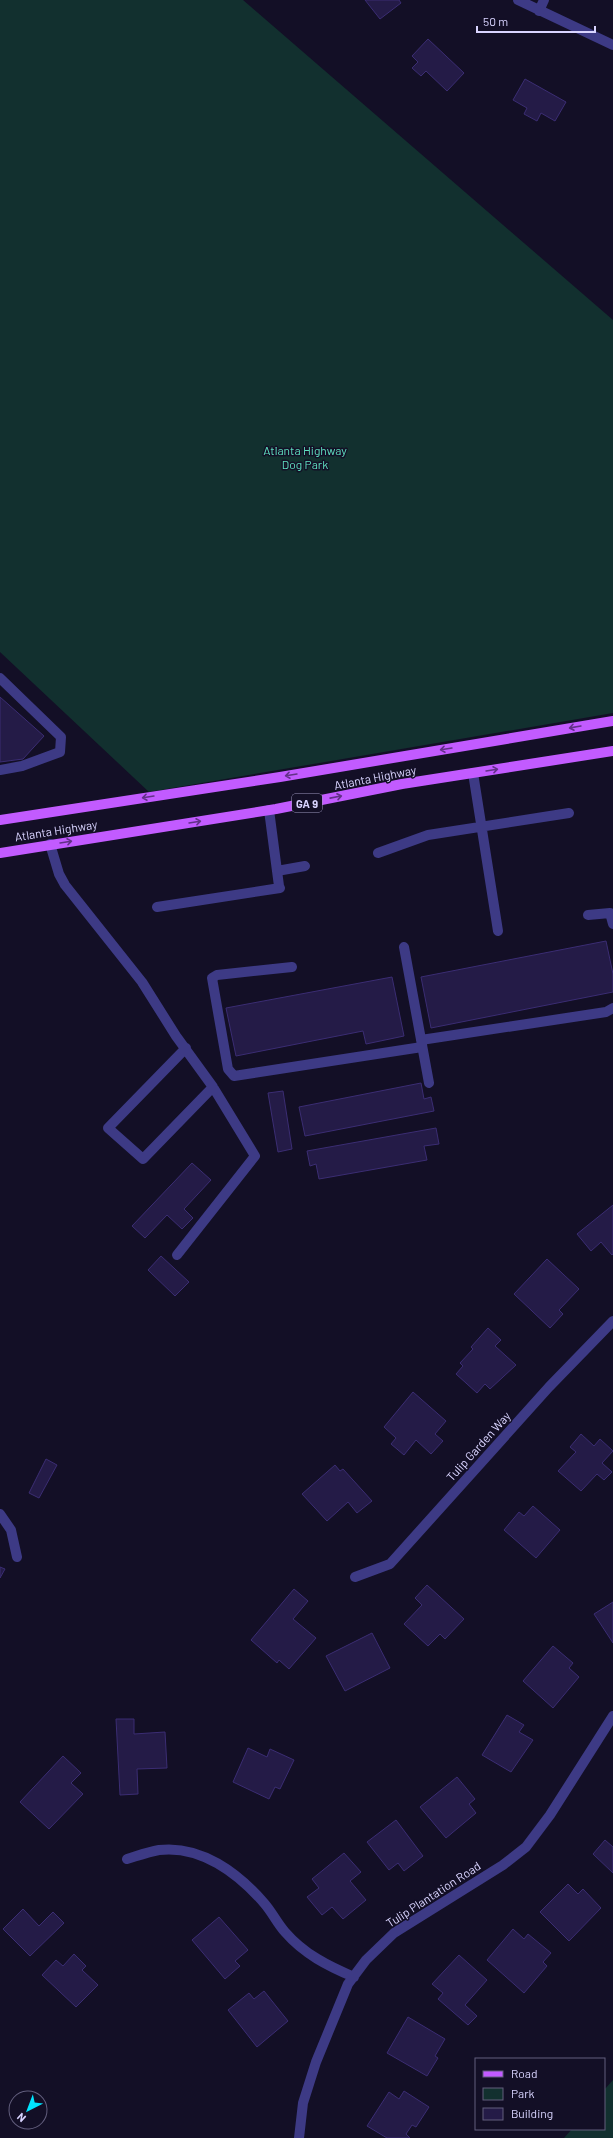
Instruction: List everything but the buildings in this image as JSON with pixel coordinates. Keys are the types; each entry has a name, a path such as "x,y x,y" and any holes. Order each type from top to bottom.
{"main road":[{"name":"Atlanta Highway","path":"0,820 295,774 613,721"},
{"name":"Atlanta Highway","path":"0,852 269,810 402,784 613,751"}],"street":[{"path":"518,0 538,11 613,45"},
{"path":"538,11 544,0"},
{"path":"0,678 61,737 60,752 22,766 0,770"},
{"path":"473,773 498,931"},
{"path":"157,907 280,887 269,810"},
{"path":"378,853 428,835 569,813"},
{"path":"50,844 59,874 65,885 142,982 214,1087 255,1156 177,1255"},
{"path":"277,872 305,866"},
{"path":"588,915 610,913 613,924"},
{"path":"404,947 429,1083"},
{"path":"292,967 217,975 212,978 228,1069 234,1076 606,1012 613,1008"},
{"path":"186,1048 108,1128 143,1159 214,1087"},
{"name":"Tulip Garden Way","path":"355,1577 390,1564 549,1388 613,1321"},
{"path":"0,1514 11,1530 16,1557"},
{"name":"Tulip Plantation Road","path":"299,2138 303,2103 316,2062 348,1984 366,1960 394,1933 503,1865 526,1847 550,1815 591,1748 613,1716"},
{"path":"127,1859 160,1850 188,1851 218,1862 244,1882 264,1904 286,1933 320,1962 354,1977"}],"green space":[{"name":"Atlanta Highway Dog Park","path":"0,0 243,0 613,320 613,713 149,792 0,652"},
{"path":"613,2080 613,2138 564,2138 571,2130 605,2130 605,2089"}]}
